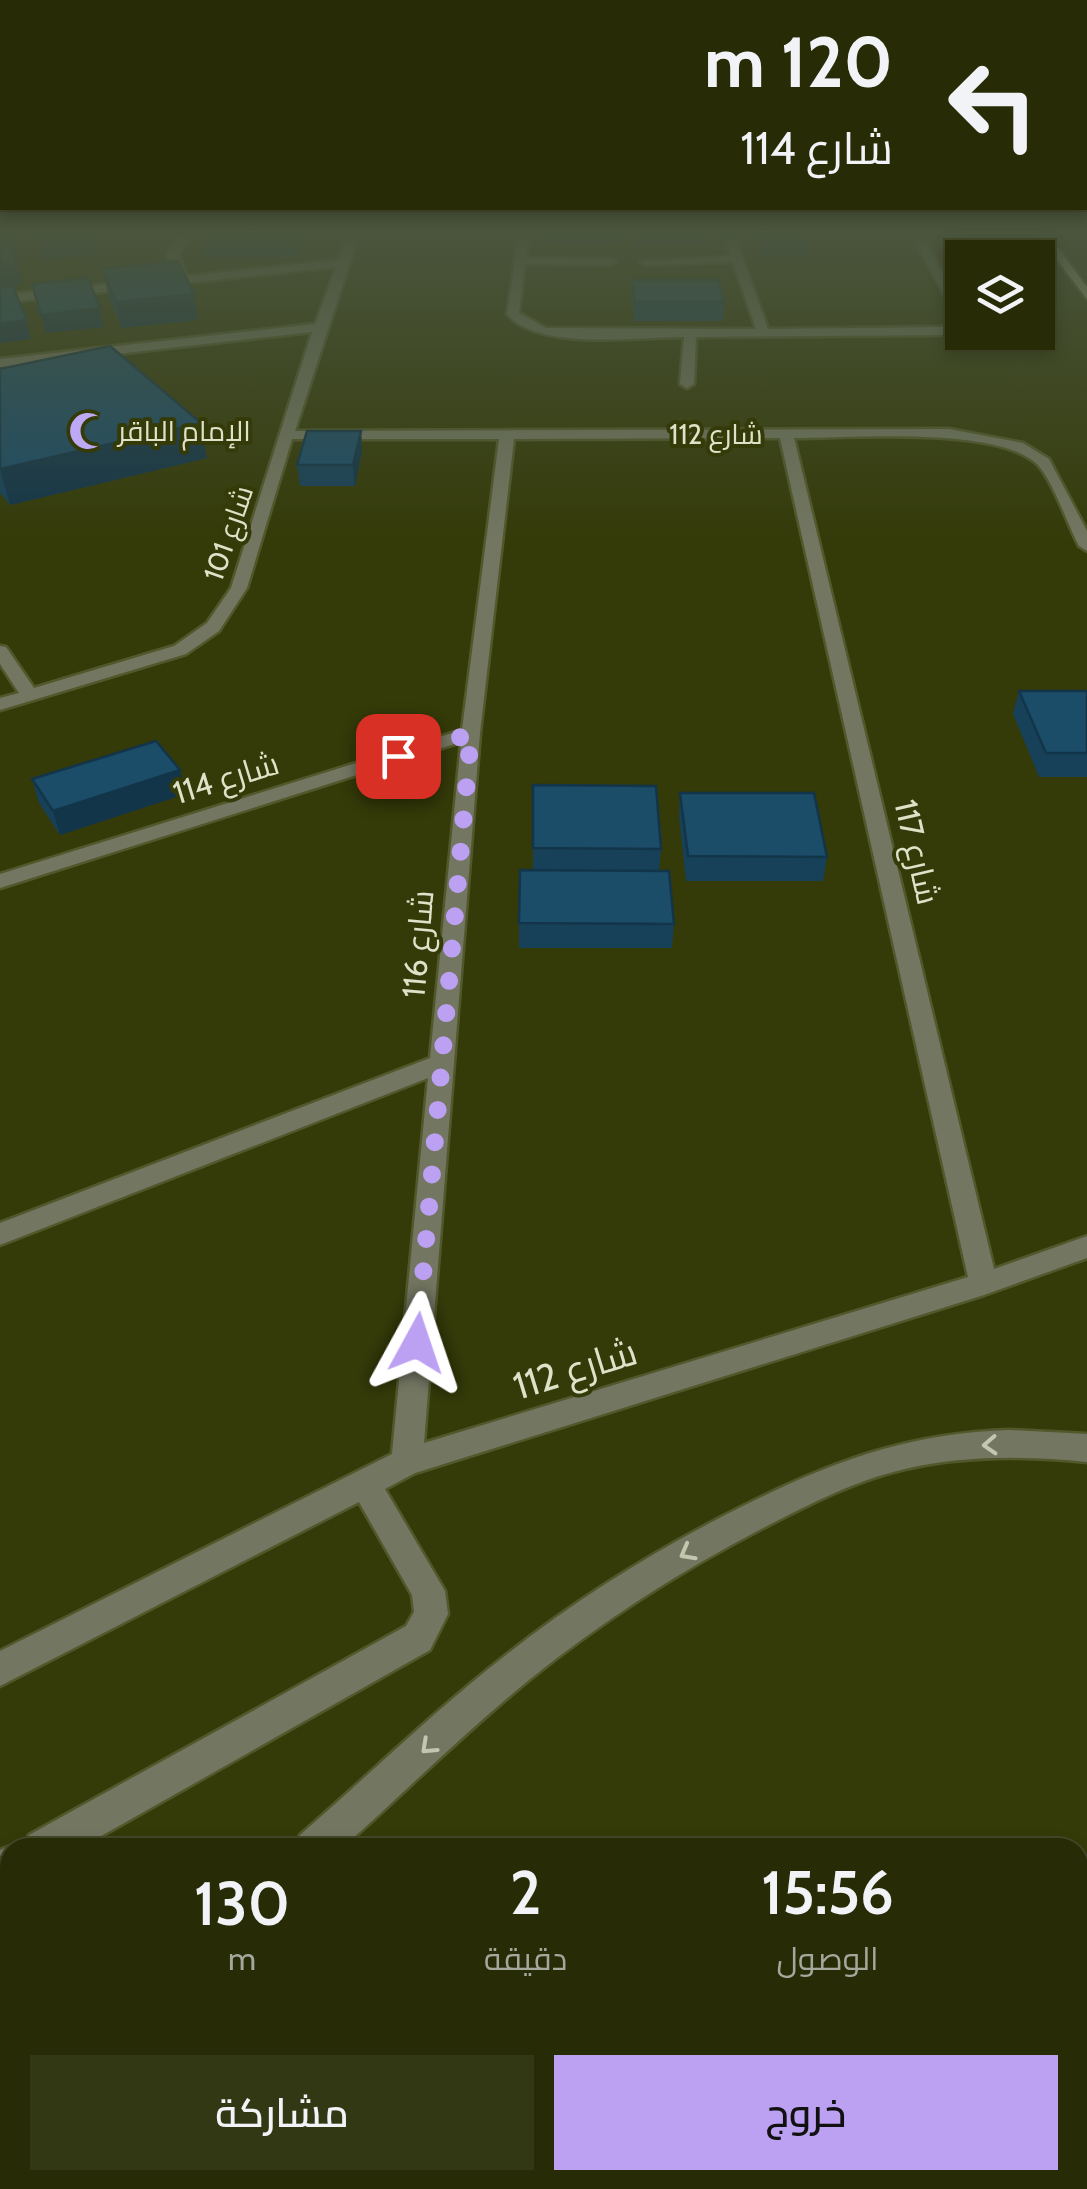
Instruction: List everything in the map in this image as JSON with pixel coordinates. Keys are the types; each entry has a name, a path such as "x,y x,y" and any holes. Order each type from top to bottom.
{"street":[{"path":"0,363 232,336"},
{"name":"شارع 101","path":"0,704 180,650 213,627 239,588 317,336"},
{"path":"688,384 690,336"},
{"name":"شارع 112","path":"288,435 949,433 1018,446 1044,462 1087,546"},
{"name":"شارع 116","path":"407,1462 471,734 507,434"},
{"name":"شارع 117","path":"786,434 984,1284"},
{"path":"1,653 30,696"},
{"name":"شارع 114","path":"0,880 471,734"},
{"path":"0,1234 440,1064"},
{"name":"شارع 112","path":"0,1669 407,1462 984,1284 1087,1248"},
{"path":"323,1838 483,1696 578,1622 672,1561 742,1523 812,1488 883,1461 940,1449 999,1444 1087,1448"},
{"path":"60,1838 418,1638 430,1614 428,1591 365,1484"}],"building":[{"path":"110,346 201,423 0,469 0,369"},
{"path":"307,431 361,431 353,465 297,465"},
{"path":"1019,691 1087,691 1087,753 1046,753"},
{"path":"156,741 180,770 53,811 32,779"},
{"path":"533,785 656,786 661,849 533,848"},
{"path":"680,793 814,793 827,857 688,856"},
{"path":"520,870 669,871 674,924 519,923"}],"place":[{"name":"الإمام الباقر","path":"88,431"}],"route":[{"path":"398,756 471,734 417,1343"}]}
